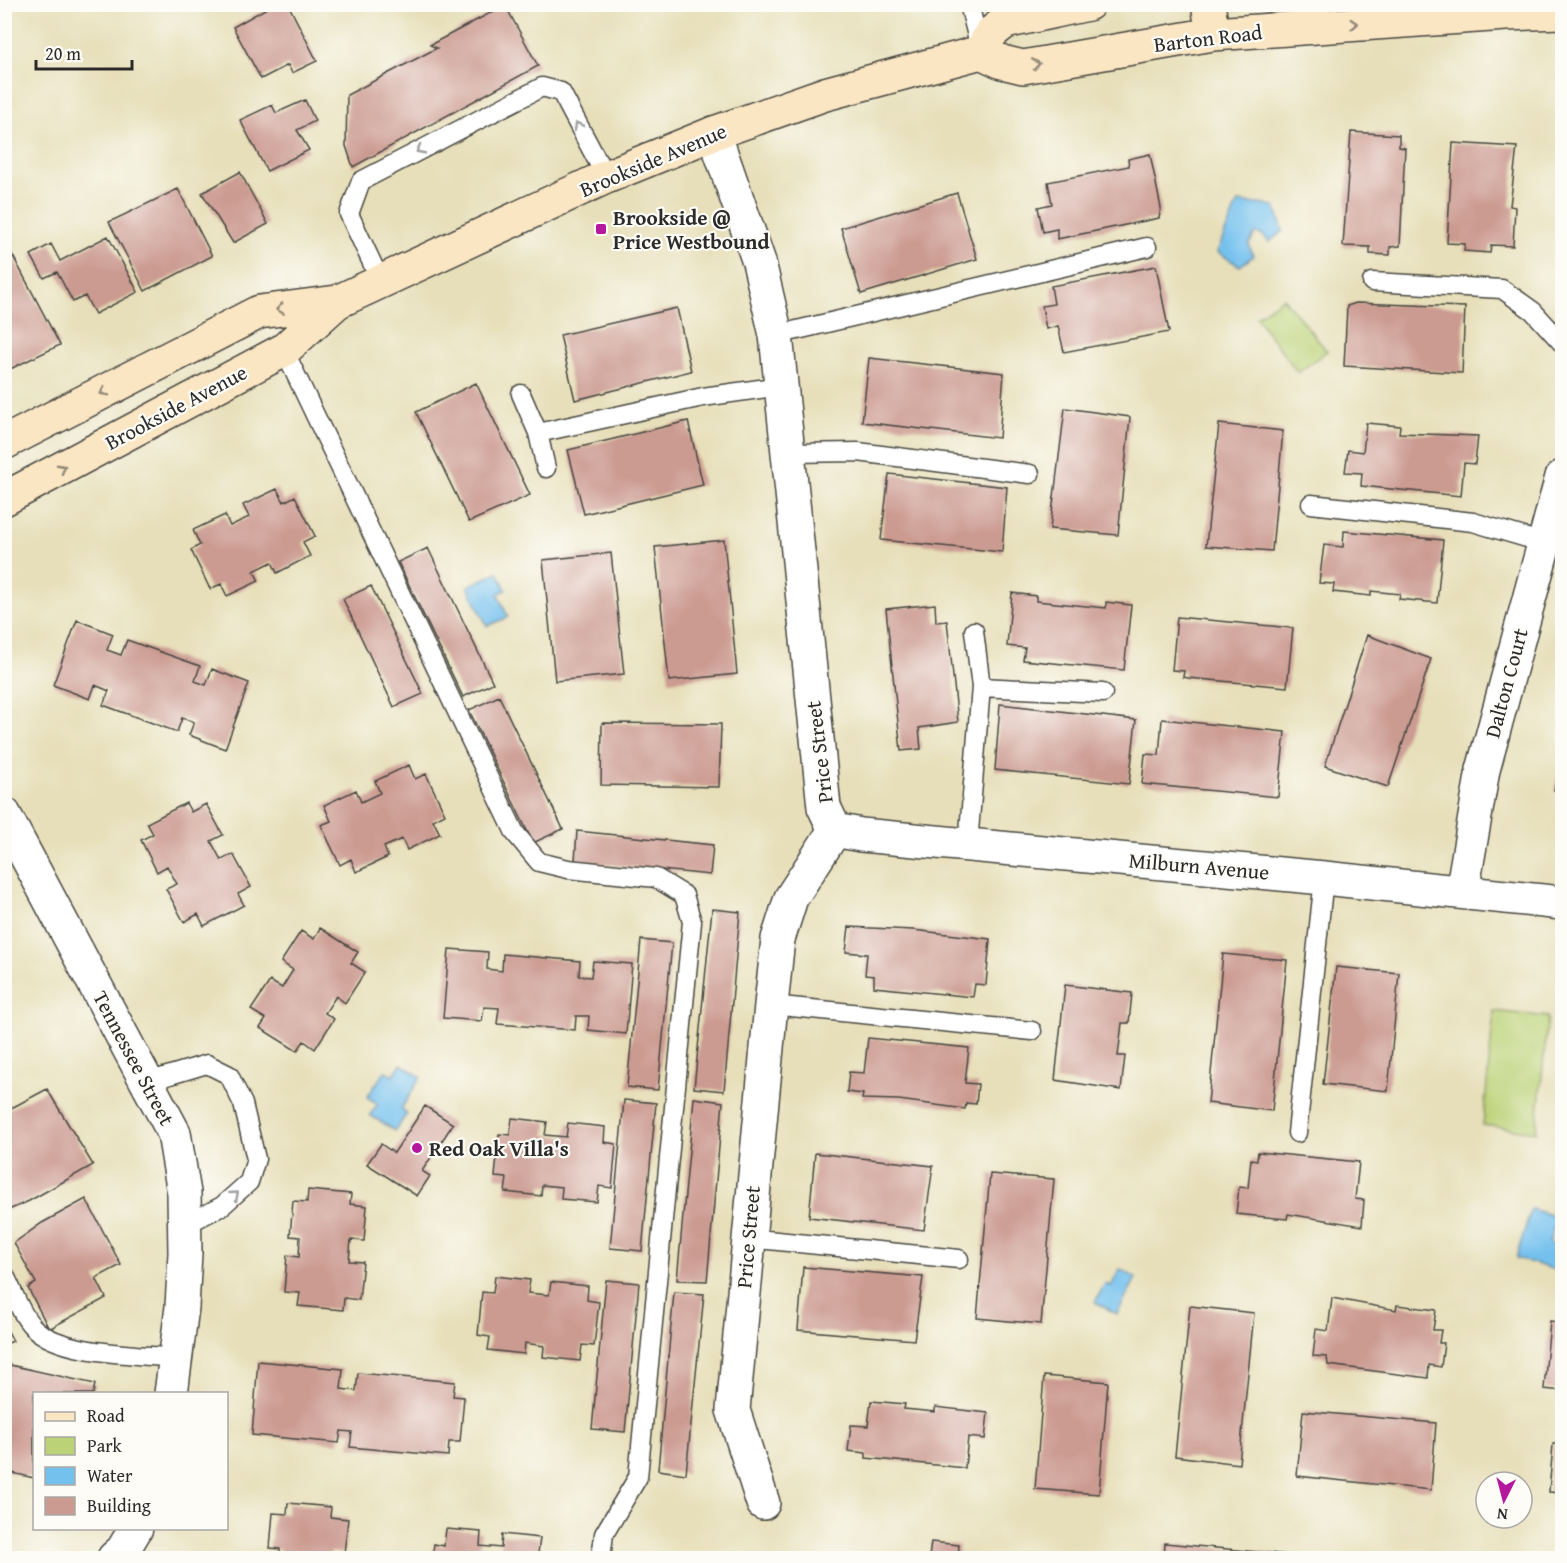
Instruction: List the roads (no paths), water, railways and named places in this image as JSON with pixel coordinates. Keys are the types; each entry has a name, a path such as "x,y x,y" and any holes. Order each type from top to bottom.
{"main road":[{"path":"981,52 991,33 1005,22 1088,4"},
{"path":"1296,28 1325,4"},
{"name":"Barton Road","path":"981,52 1002,62 1023,67 1211,19 1296,28 1563,12"},
{"name":"Brookside Avenue","path":"4,499 284,350 338,302 606,177 714,133 825,94 981,52"},
{"name":"Brookside Avenue","path":"4,443 259,312 338,302"}],"street":[{"name":"Price Street","path":"714,133 759,262 776,335 824,807 835,830 791,898 778,939 747,1238 733,1410 763,1503"},
{"name":"Dalton Court","path":"1462,892 1483,770 1563,477"},
{"name":"Tennessee Street","path":"4,814 174,1133 184,1194 185,1225 184,1274 171,1392"},
{"name":"Milburn Avenue","path":"835,830 861,836 968,844 1563,903"},
{"path":"114,1558 123,1550 134,1530"}],"lane":[{"path":"969,4 981,52"},
{"path":"381,282 349,214 361,181 542,87 561,92 606,177"},
{"path":"776,335 1147,247"},
{"path":"1372,282 1502,289 1533,312 1563,343"},
{"path":"284,350 515,833 539,862 568,869 656,878 684,895 692,922 638,1477 604,1534 602,1558"},
{"path":"538,433 703,397 780,386"},
{"path":"521,394 538,433 546,468"},
{"path":"789,453 858,452 1030,474"},
{"path":"1311,504 1473,522 1544,543"},
{"path":"968,844 981,687 974,631"},
{"path":"981,687 1103,693"},
{"path":"1297,1133 1324,878"},
{"path":"771,1005 1032,1031"},
{"path":"147,1082 207,1064 229,1075 243,1104 256,1159 249,1182 222,1206 185,1225"},
{"path":"747,1238 959,1259"},
{"path":"4,1274 31,1326 48,1339 81,1347 176,1358"}],"water":[{"path":"1238,202 1275,206 1283,231 1269,242 1263,235 1255,233 1249,245 1253,256 1240,266 1217,252"},
{"path":"498,572 506,590 498,594 508,617 487,626 468,586"},
{"path":"401,1064 421,1077 401,1109 407,1114 395,1131 370,1115 378,1104 367,1097 385,1071 393,1076"},
{"path":"1531,1209 1557,1217 1549,1243 1562,1248 1562,1272 1516,1258"},
{"path":"1120,1269 1136,1278 1117,1314 1095,1302 1105,1284 1111,1286"}],"place":[{"name":"Brookside @ Price Westbound","path":"601,229"},
{"name":"Red Oak Villa's","path":"417,1148"}]}
